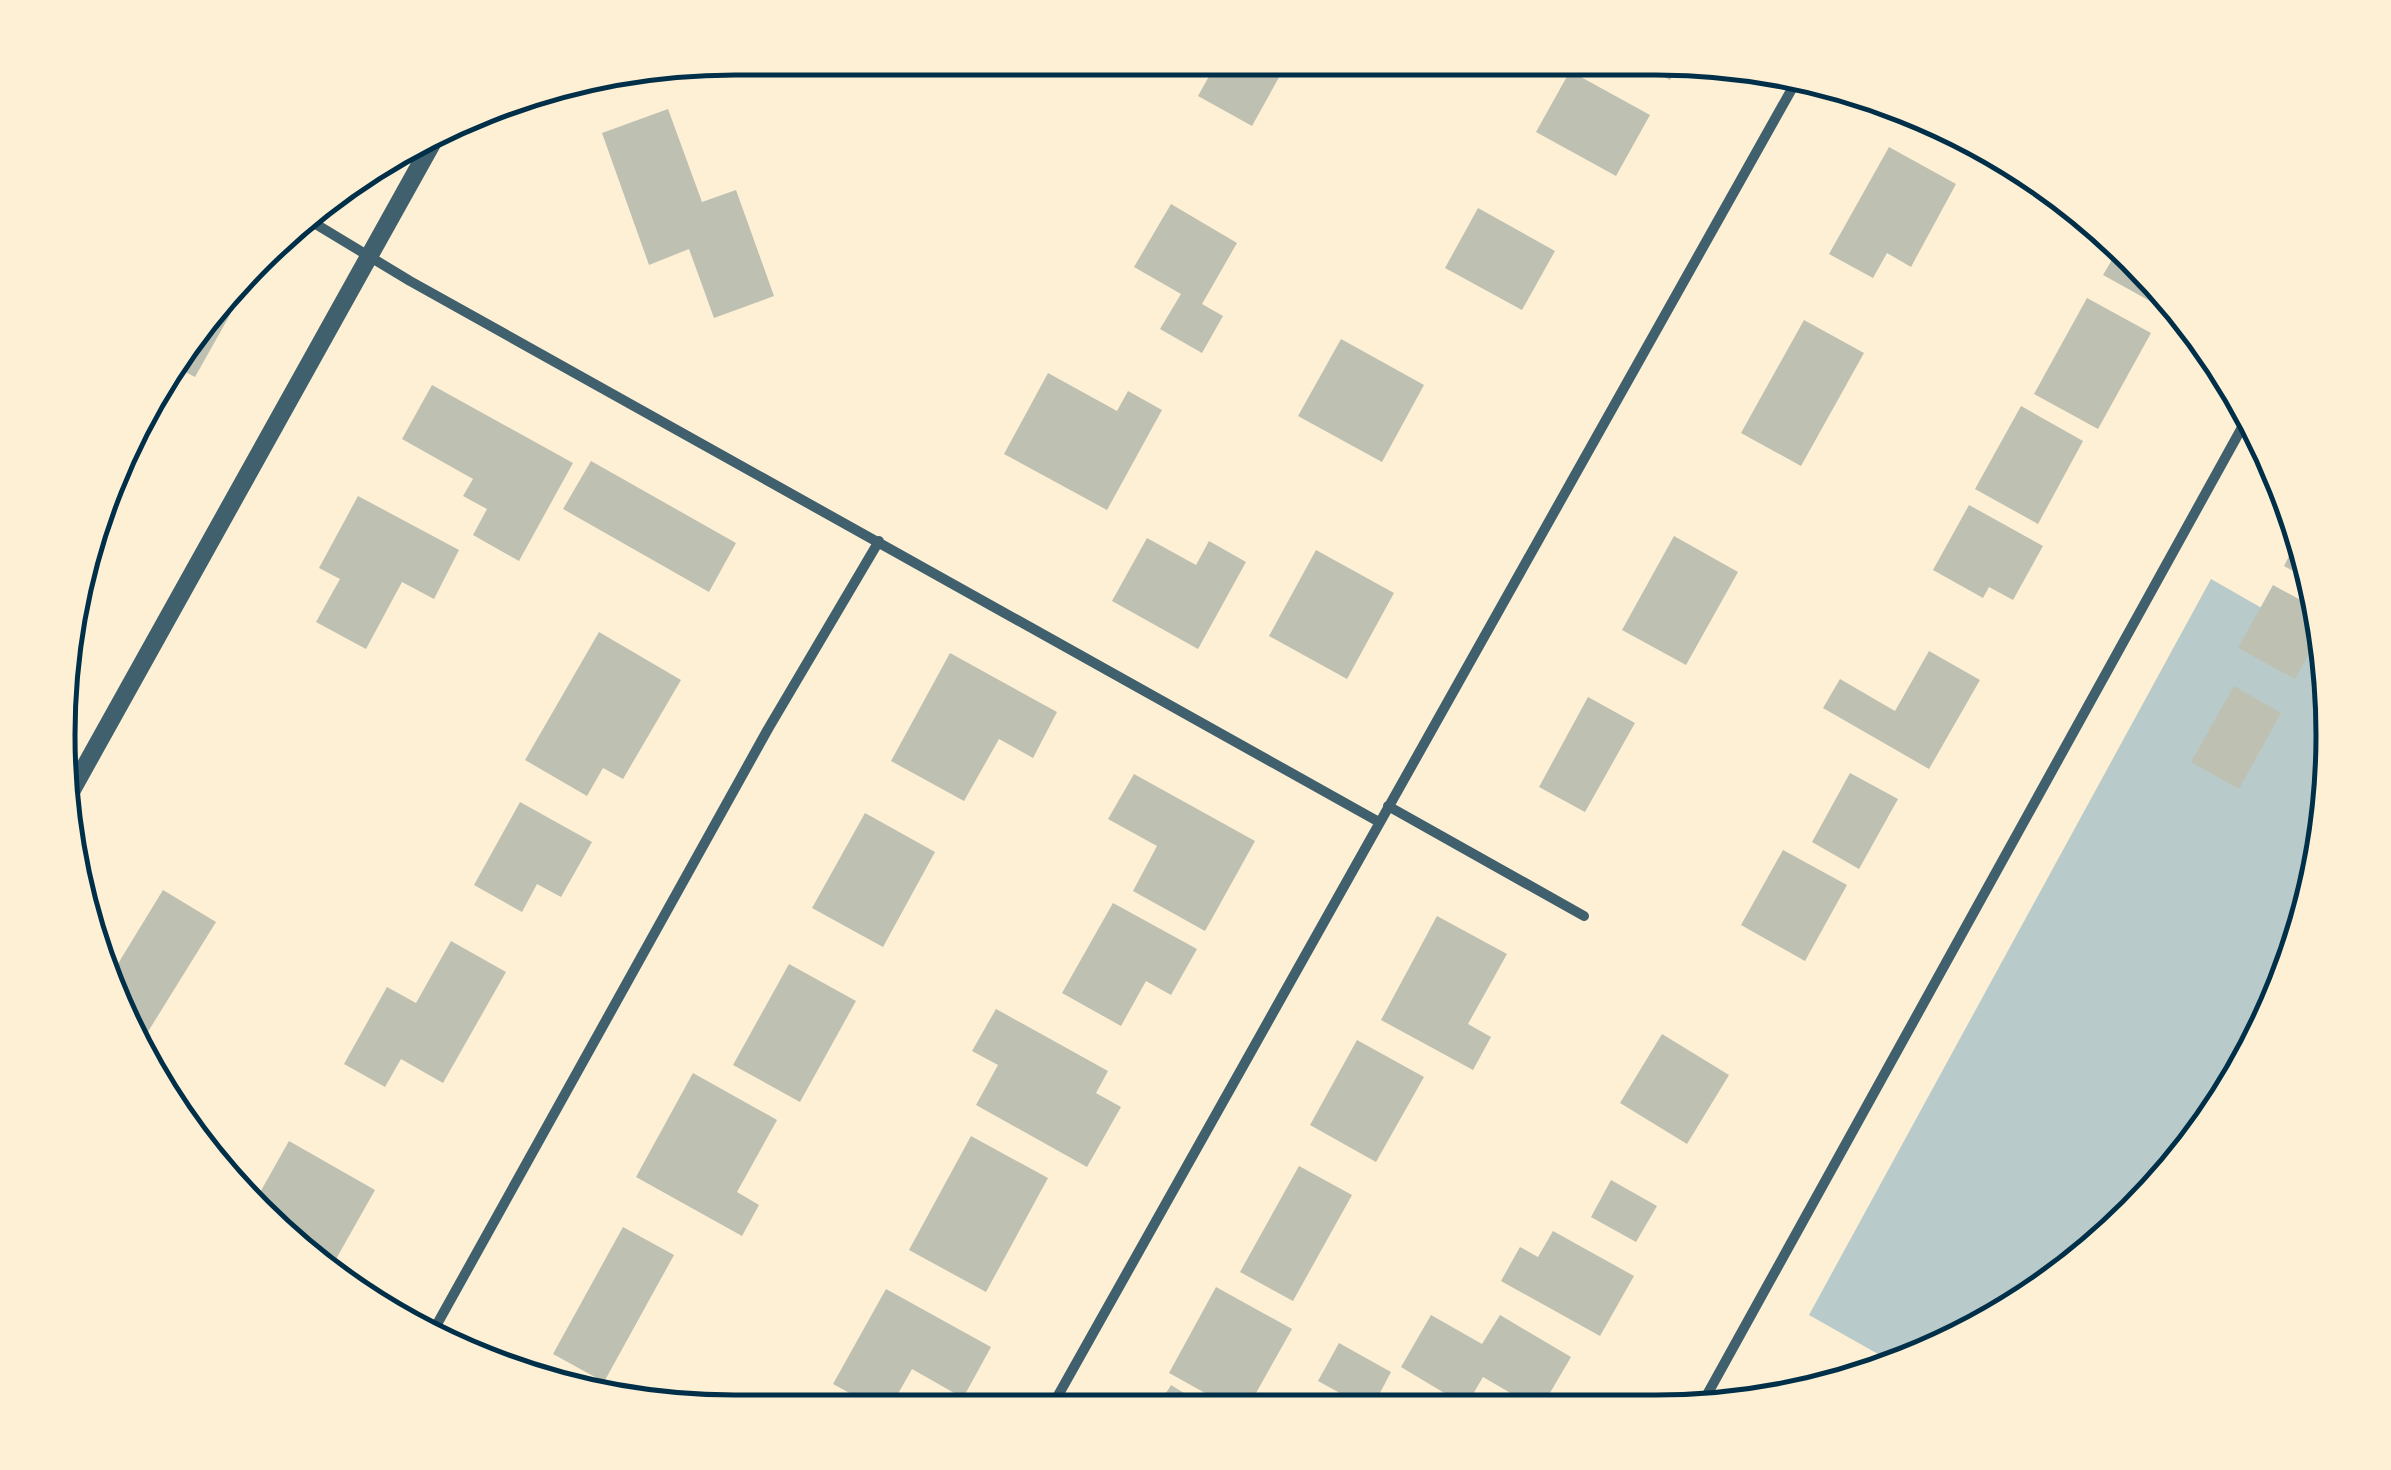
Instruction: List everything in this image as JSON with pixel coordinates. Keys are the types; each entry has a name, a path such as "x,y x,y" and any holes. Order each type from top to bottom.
{"street":[{"path":"1058,1395 1792,89"},
{"path":"77,783 428,151"},
{"path":"317,224 1380,822"},
{"path":"1708,1393 2241,429"},
{"path":"437,1324 768,729 879,541"},
{"path":"1388,806 1584,916"}],"shaded area":[{"path":"2211,579 2308,634 2315,692 2315,778 2294,906 2248,1027 2180,1137 2123,1202 2058,1259 1948,1327 1881,1355 1809,1315"}],"building":[{"path":"1210,75 1280,75 1252,126 1198,96"},
{"path":"1568,75 1577,75 1650,115 1616,176 1536,132"},
{"path":"668,109 702,202 736,190 774,296 714,318 689,249 649,265 602,133"},
{"path":"1889,147 1956,184 1911,267 1887,253 1873,278 1829,254"},
{"path":"1171,204 1237,243 1202,304 1223,316 1202,353 1160,329 1181,294 1134,267"},
{"path":"1478,208 1555,251 1522,310 1445,268"},
{"path":"2113,259 2155,304 2103,275"},
{"path":"2087,298 2151,333 2098,429 2034,394"},
{"path":"231,313 195,377 184,371"},
{"path":"1804,320 1864,353 1801,466 1741,433"},
{"path":"1341,339 1424,385 1382,462 1298,416"},
{"path":"1048,373 1117,411 1128,391 1162,410 1107,510 1004,454"},
{"path":"432,385 573,463 519,561 473,535 487,509 463,496 473,479 402,439"},
{"path":"2021,406 2083,441 2038,524 1975,489"},
{"path":"591,461 736,543 709,592 563,509"},
{"path":"358,496 459,550 434,599 402,582 366,649 316,622 340,579 319,568"},
{"path":"1969,505 2043,546 2013,600 1989,587 1983,598 1933,570"},
{"path":"1674,536 1738,572 1686,665 1622,630"},
{"path":"1147,538 1196,565 1209,541 1246,562 1198,649 1112,601"},
{"path":"1316,550 1394,593 1347,679 1269,636"},
{"path":"2291,553 2296,573 2284,566"},
{"path":"2273,585 2302,601 2310,651 2295,679 2238,648"},
{"path":"599,632 681,680 623,779 603,768 587,796 525,760"},
{"path":"1929,651 1980,680 1929,769 1823,708 1840,679 1895,711"},
{"path":"950,653 1057,712 1033,758 999,739 964,801 891,761"},
{"path":"2234,686 2281,713 2239,789 2191,762"},
{"path":"1588,697 1635,723 1585,812 1539,787"},
{"path":"1850,773 1898,799 1859,869 1812,842"},
{"path":"1134,774 1255,841 1205,931 1133,891 1157,846 1108,819"},
{"path":"520,802 592,842 561,897 537,884 522,912 474,885"},
{"path":"865,813 935,852 883,947 812,908"},
{"path":"1783,850 1847,885 1805,961 1741,925"},
{"path":"163,890 216,922 147,1034 117,966"},
{"path":"1113,903 1197,949 1171,995 1146,981 1121,1026 1062,993"},
{"path":"1437,916 1507,954 1468,1024 1491,1037 1473,1070 1381,1020"},
{"path":"451,941 506,972 443,1083 401,1059 385,1087 344,1064 387,987 416,1003"},
{"path":"789,964 856,1001 800,1102 733,1065"},
{"path":"996,1009 1108,1071 1096,1093 1121,1107 1087,1167 976,1105 998,1065 972,1051"},
{"path":"1662,1034 1729,1075 1687,1144 1620,1103"},
{"path":"1357,1040 1424,1077 1376,1162 1310,1125"},
{"path":"693,1073 777,1120 737,1192 759,1205 742,1236 636,1177"},
{"path":"971,1136 1048,1178 986,1292 909,1250"},
{"path":"289,1141 375,1190 335,1261 260,1193"},
{"path":"1299,1166 1352,1195 1293,1301 1240,1272"},
{"path":"1611,1180 1657,1206 1636,1242 1591,1217"},
{"path":"623,1227 674,1255 604,1382 553,1354"},
{"path":"1553,1231 1634,1276 1600,1336 1501,1281 1520,1247 1538,1257"},
{"path":"1216,1287 1292,1329 1255,1395 1209,1395 1169,1373"},
{"path":"886,1289 991,1347 965,1395 958,1395 912,1369 897,1395 853,1395 833,1384"},
{"path":"1431,1315 1482,1344 1500,1315 1571,1357 1549,1395 1514,1395 1483,1377 1472,1395 1448,1395 1401,1367"},
{"path":"1339,1343 1391,1372 1379,1395 1344,1395 1318,1381"},
{"path":"1171,1385 1187,1395 1165,1395"}]}
